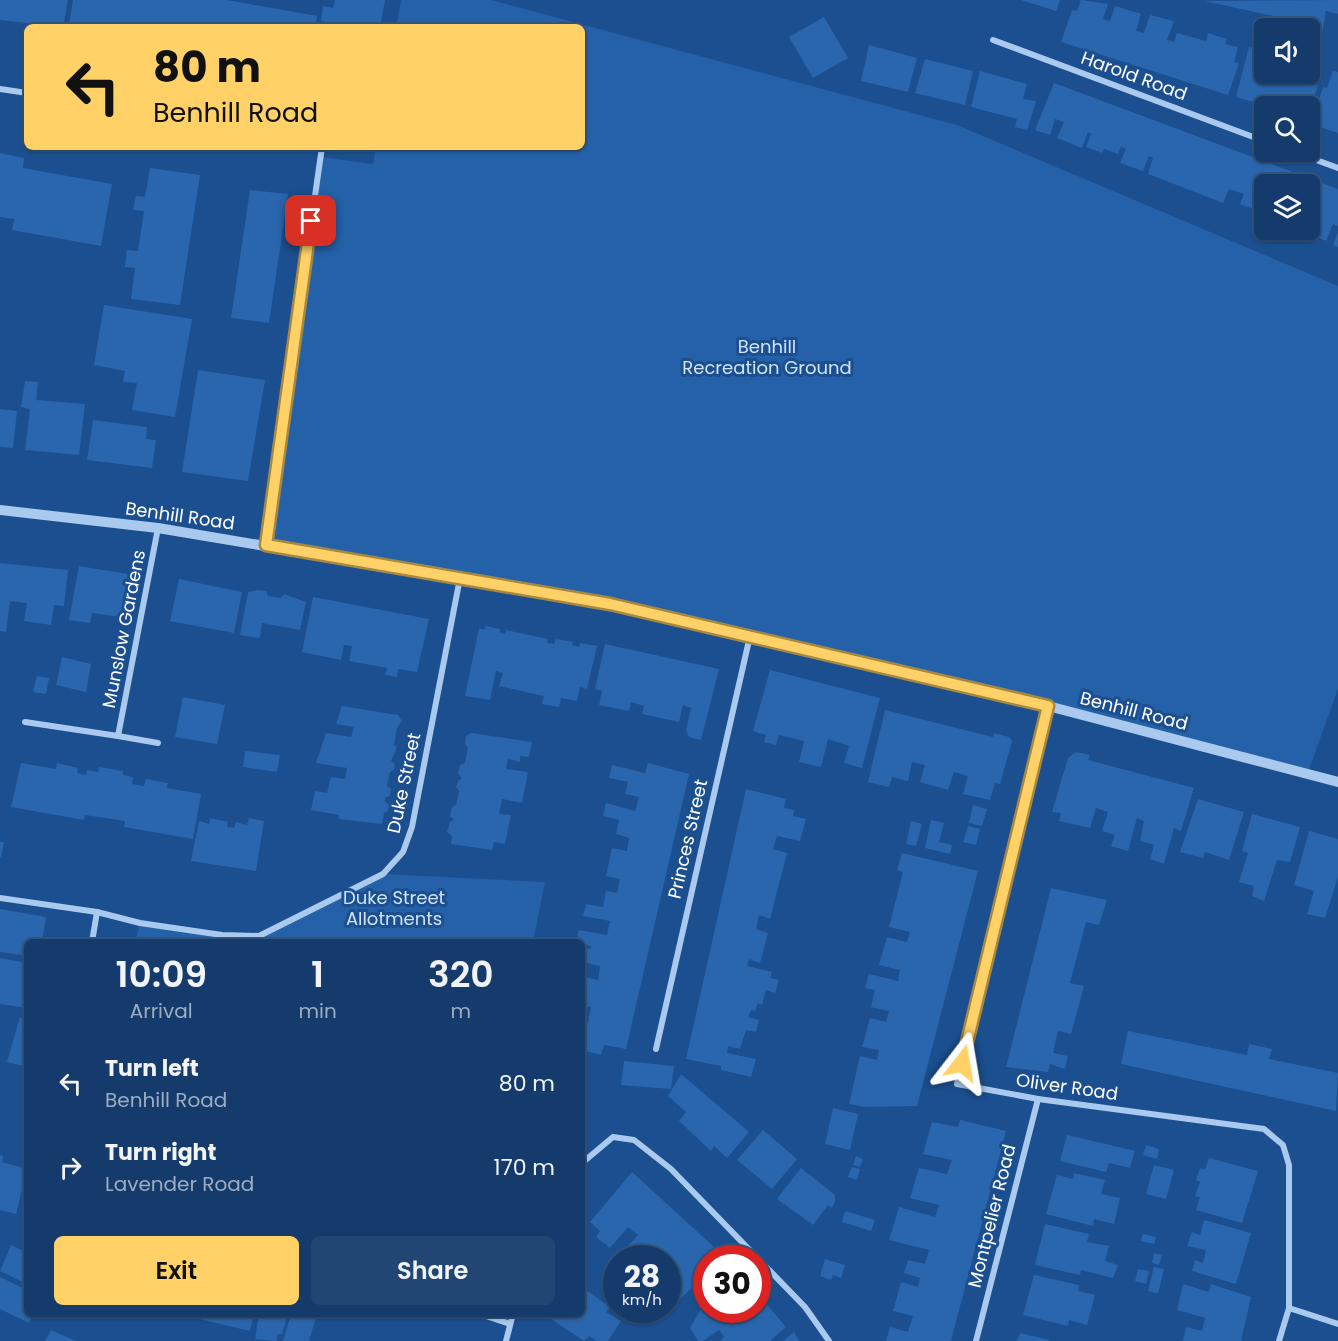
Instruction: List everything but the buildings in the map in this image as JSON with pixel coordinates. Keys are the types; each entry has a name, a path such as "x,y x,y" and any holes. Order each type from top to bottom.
{"street":[{"name":"Harold Road","path":"993,40 1254,137"},
{"path":"0,89 24,93"},
{"path":"266,545 322,150"},
{"path":"1320,161 1338,168"},
{"name":"Benhill Road","path":"0,510 159,528 598,601 1048,706 1338,782"},
{"name":"Munslow Gardens","path":"118,736 159,528"},
{"name":"Duke Street","path":"0,898 97,912 140,923 222,935 259,936 383,874 403,852 412,827 460,577"},
{"name":"Princes Street","path":"656,1049 750,635"},
{"name":"Oliver Road","path":"1048,706 957,1084 1038,1099 1264,1129 1277,1139 1283,1145 1289,1165 1288,1308 1279,1341"},
{"name":"Munslow Gardens","path":"25,722 158,743"},
{"path":"92,939 97,912"},
{"name":"Montpelier Road","path":"976,1341 1038,1099"},
{"path":"585,1160 613,1137 634,1140 671,1169 790,1291 805,1307 829,1341"},
{"path":"1288,1308 1338,1324"},
{"path":"489,1317 510,1324"},
{"path":"506,1341 512,1317"}],"green space":[{"name":"Benhill Recreation Ground","path":"401,0 491,0 580,24 397,24"},
{"name":"Benhill Recreation Ground","path":"585,25 957,125 1338,286 1338,689 1308,772 750,635 265,545 321,157 373,164 375,150 585,150"},
{"name":"Duke Street Allotments","path":"383,874 545,882 534,939 136,939 140,923 222,935 259,936"}],"route":[{"path":"311,221 266,545 610,604 1048,706 962,1063"}]}
